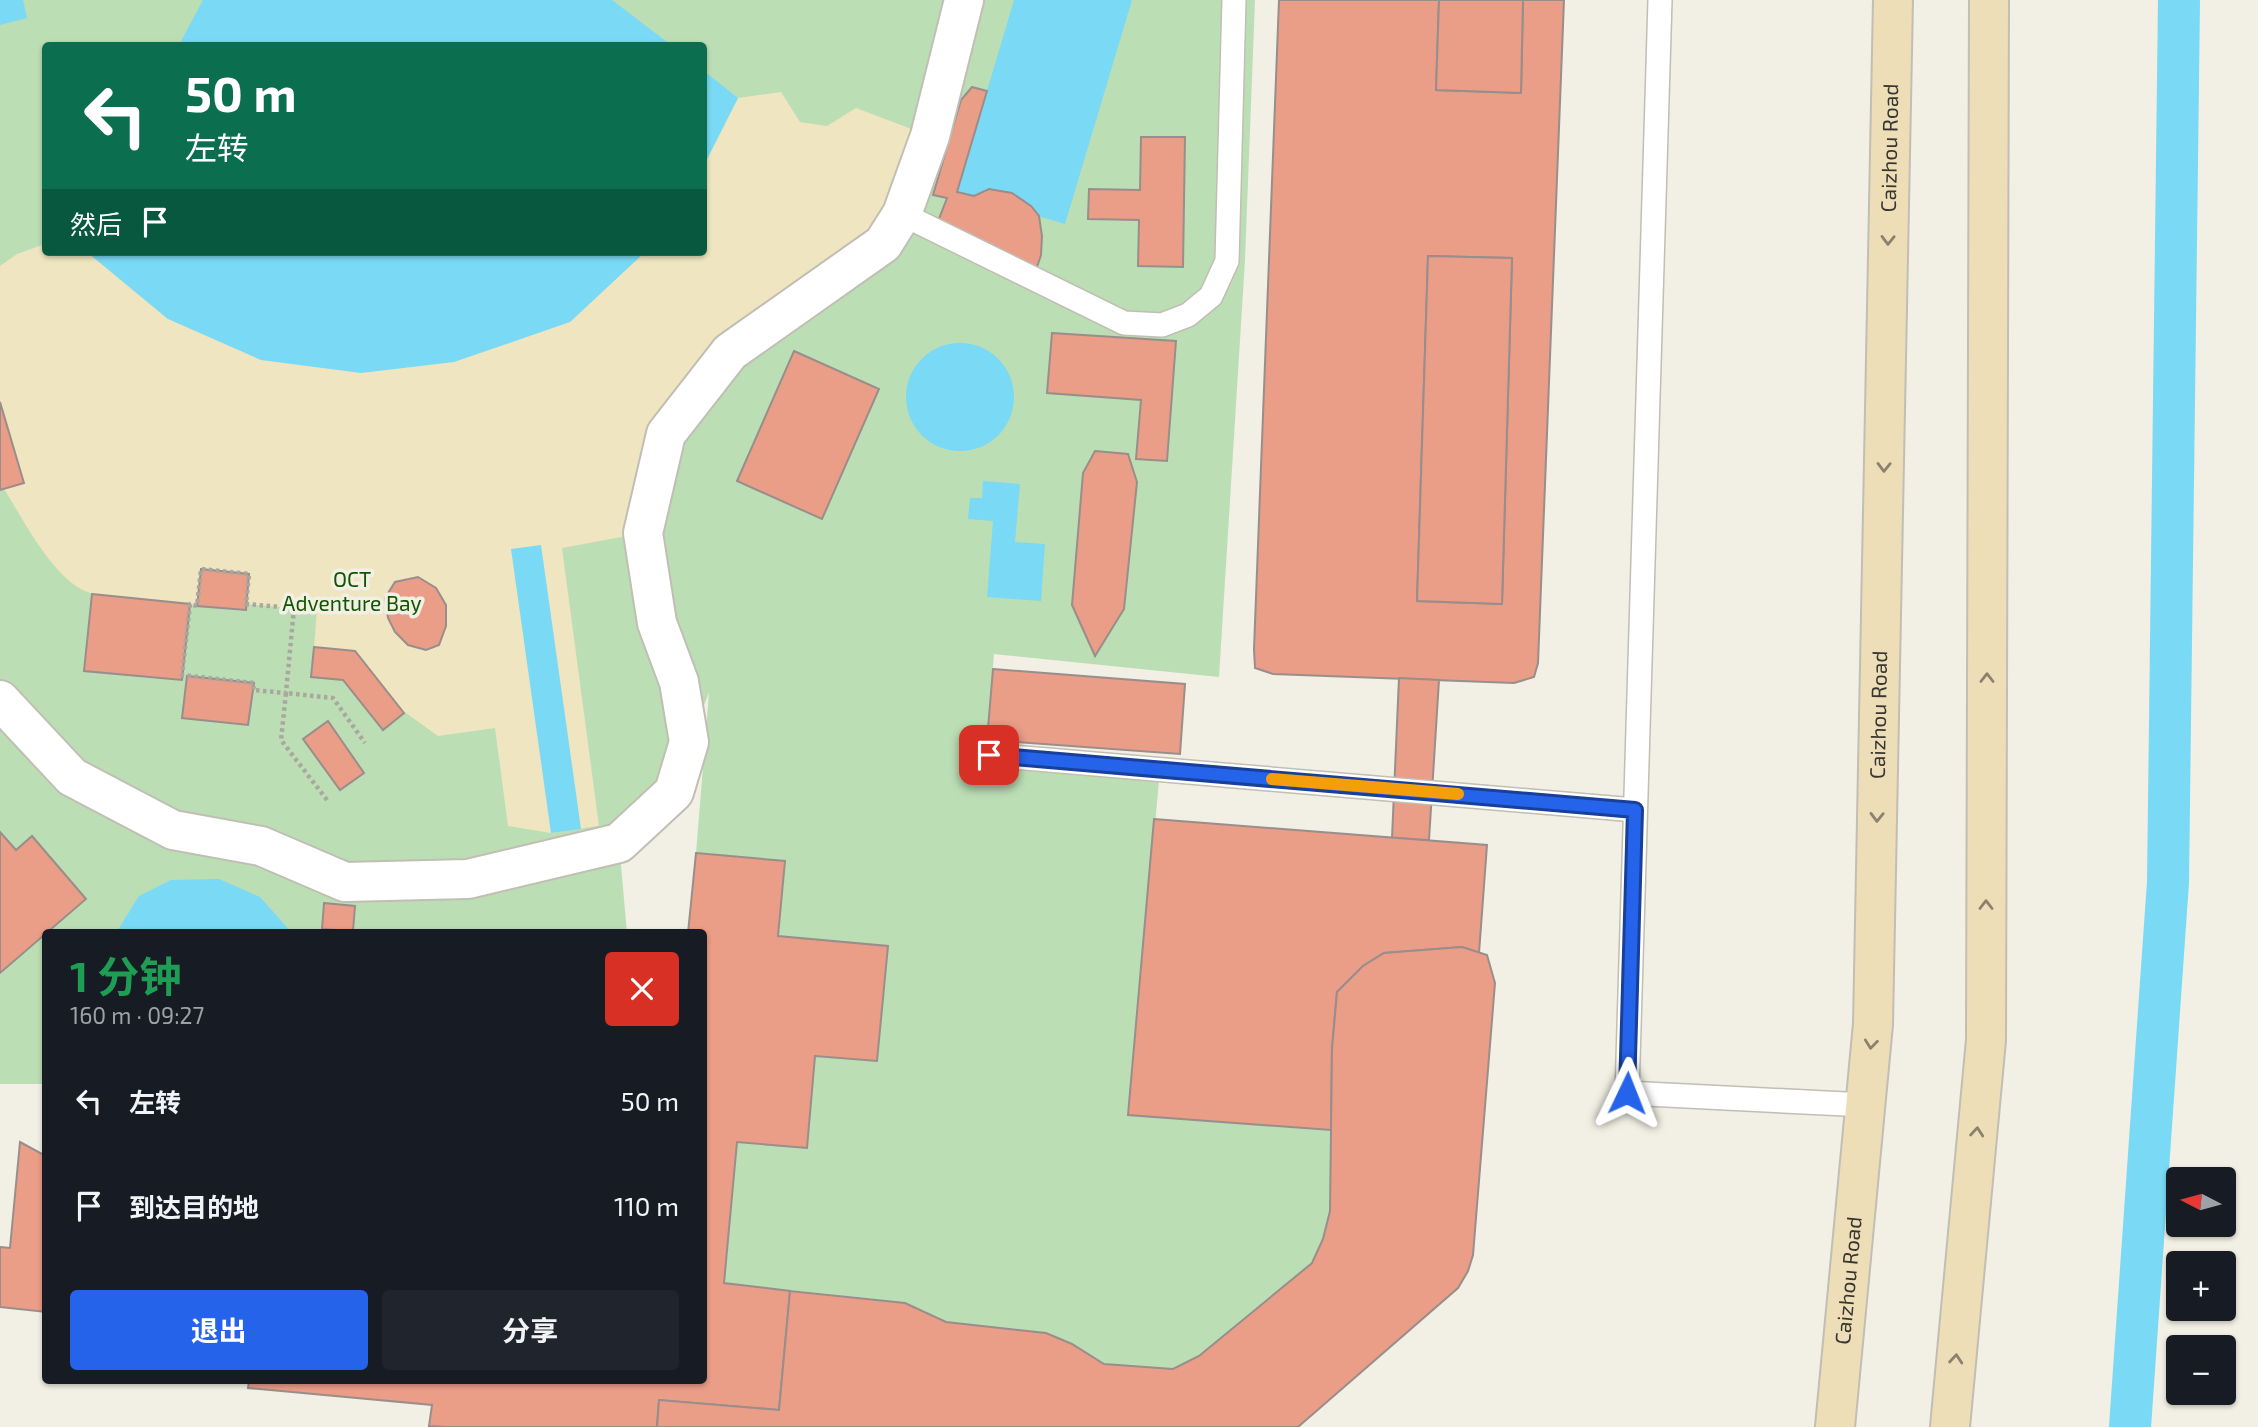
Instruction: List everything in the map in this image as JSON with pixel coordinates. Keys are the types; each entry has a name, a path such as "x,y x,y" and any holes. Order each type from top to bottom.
{"main road":[{"name":"Caizhou Road","path":"1835,1427 1872,1024 1893,0"},
{"path":"1950,1427 1986,1040 1989,0"}],"street":[{"path":"0,700 72,776 173,830 261,846 345,882 468,879 618,843 674,792 689,742 679,682 657,623 643,533 666,434 730,352 883,244 902,214 930,136 964,0"}],"lane":[{"path":"902,214 1124,323 1162,325 1188,315 1211,296 1227,261 1234,0"},
{"path":"1660,0 1627,1093 1865,1105"},
{"path":"989,755 1635,810"}],"path":[{"path":"317,610 246,604 249,574 201,569 197,606 190,604 182,675 254,683 253,690 333,698 365,743"},
{"path":"294,608 281,740 327,800"}],"green space":[{"name":"OCT Adventure Bay","path":"0,0 1255,0 1245,260 1219,677 994,654 987,740 989,755 1160,769 1129,1114 1331,1130 1330,1211 1323,1239 1312,1263 1199,1356 1173,1369 1104,1364 1072,1344 1046,1333 946,1322 905,1303 724,1283 737,1142 807,1148 815,1056 877,1061 888,946 778,936 784,861 696,853 709,693 689,742 619,843 627,929 42,929 42,1084 0,1084"}],"sand":[{"path":"781,92 800,122 827,126 856,108 930,136 902,214 666,434 643,533 562,548 599,826 551,833 508,826 495,728 438,736 314,647 317,610 246,604 249,574 201,569 197,606 94,594 67,579 54,565 31,534 4,489 24,483 0,402 0,266 17,254 42,245 42,256 92,256 168,319 570,322 641,256 707,256 707,159 738,98"}],"water":[{"path":"0,0 23,0 27,18 0,25"},
{"path":"203,0 612,0 667,42 181,42"},
{"path":"1014,0 1132,0 1065,224 957,192"},
{"path":"707,73 738,98 707,159"},
{"path":"92,256 641,256 570,322 454,362 361,373 261,360 168,319"},
{"path":"960,343 981,347 998,359 1010,376 1014,397 1010,418 998,435 981,447 960,451 939,447 922,435 910,418 906,397 910,376 922,359 939,347"},
{"path":"983,481 1020,484 1015,542 1045,544 1041,601 987,597 993,521 968,519 970,498 982,498"},
{"path":"541,545 581,829 551,833 511,549"},
{"path":"219,879 260,897 288,929 118,929 139,896 171,880"}],"building":[{"path":"1279,0 1439,0 1436,90 1521,93 1523,0 1564,0 1538,663 1534,677 1514,683 1273,674 1255,668","holes":["1428,256 1512,258 1502,604 1417,601"]},
{"path":"1439,0 1523,0 1521,93 1436,90"},
{"path":"972,87 987,91 957,192 974,196 989,189 1012,193 1031,206 1039,216 1042,236 1041,255 1036,270 937,224 947,198 933,195 961,100"},
{"path":"1141,137 1185,137 1183,267 1138,266 1139,220 1088,219 1089,189 1140,190"},
{"path":"1428,256 1512,258 1502,604 1417,601"},
{"path":"1052,333 1176,341 1167,461 1136,459 1141,400 1047,393"},
{"path":"794,351 879,389 822,519 737,481"},
{"path":"0,402 24,483 0,490"},
{"path":"1095,451 1128,454 1137,482 1124,609 1095,656 1072,605 1083,473"},
{"path":"201,569 249,574 246,610 197,606"},
{"path":"418,577 436,588 446,605 446,626 439,645 426,650 408,645 395,632 388,618 385,598 395,582"},
{"path":"92,594 190,604 182,680 84,671"},
{"path":"314,647 355,651 404,713 383,730 343,680 311,677"},
{"path":"993,669 1185,684 1180,754 987,740"},
{"path":"187,676 254,683 248,725 182,718"},
{"path":"1399,678 1439,680 1429,840 1392,838"},
{"path":"328,721 364,773 340,790 303,739"},
{"path":"1154,819 1487,845 1479,953 1462,947 1384,953 1363,966 1337,992 1332,1049 1331,1130 1128,1115"},
{"path":"0,832 16,850 32,836 86,899 51,929 42,929 42,937 0,973"},
{"path":"696,853 785,861 778,936 888,946 877,1061 815,1056 807,1148 737,1142 724,1283 790,1291 779,1410 659,1400 657,1427 445,1427 429,1426 432,1405 248,1388 249,1384 707,1384 707,929 688,929"},
{"path":"324,903 355,906 353,929 322,929"},
{"path":"1462,947 1487,955 1495,983 1473,1255 1468,1271 1458,1288 1298,1427 657,1427 659,1400 779,1410 790,1291 905,1303 946,1322 1046,1333 1072,1344 1104,1364 1173,1369 1199,1356 1312,1263 1323,1239 1330,1211 1332,1049 1337,992 1363,966 1384,953"},
{"path":"20,1142 42,1154 42,1312 0,1307 0,1247 10,1248"}],"waterway":[{"path":"2130,1427 2168,882 2179,0"}],"slow traffic":[{"path":"1272,779 1458,794"}],"route":[{"path":"989,755 1635,810 1627,1093"}]}
